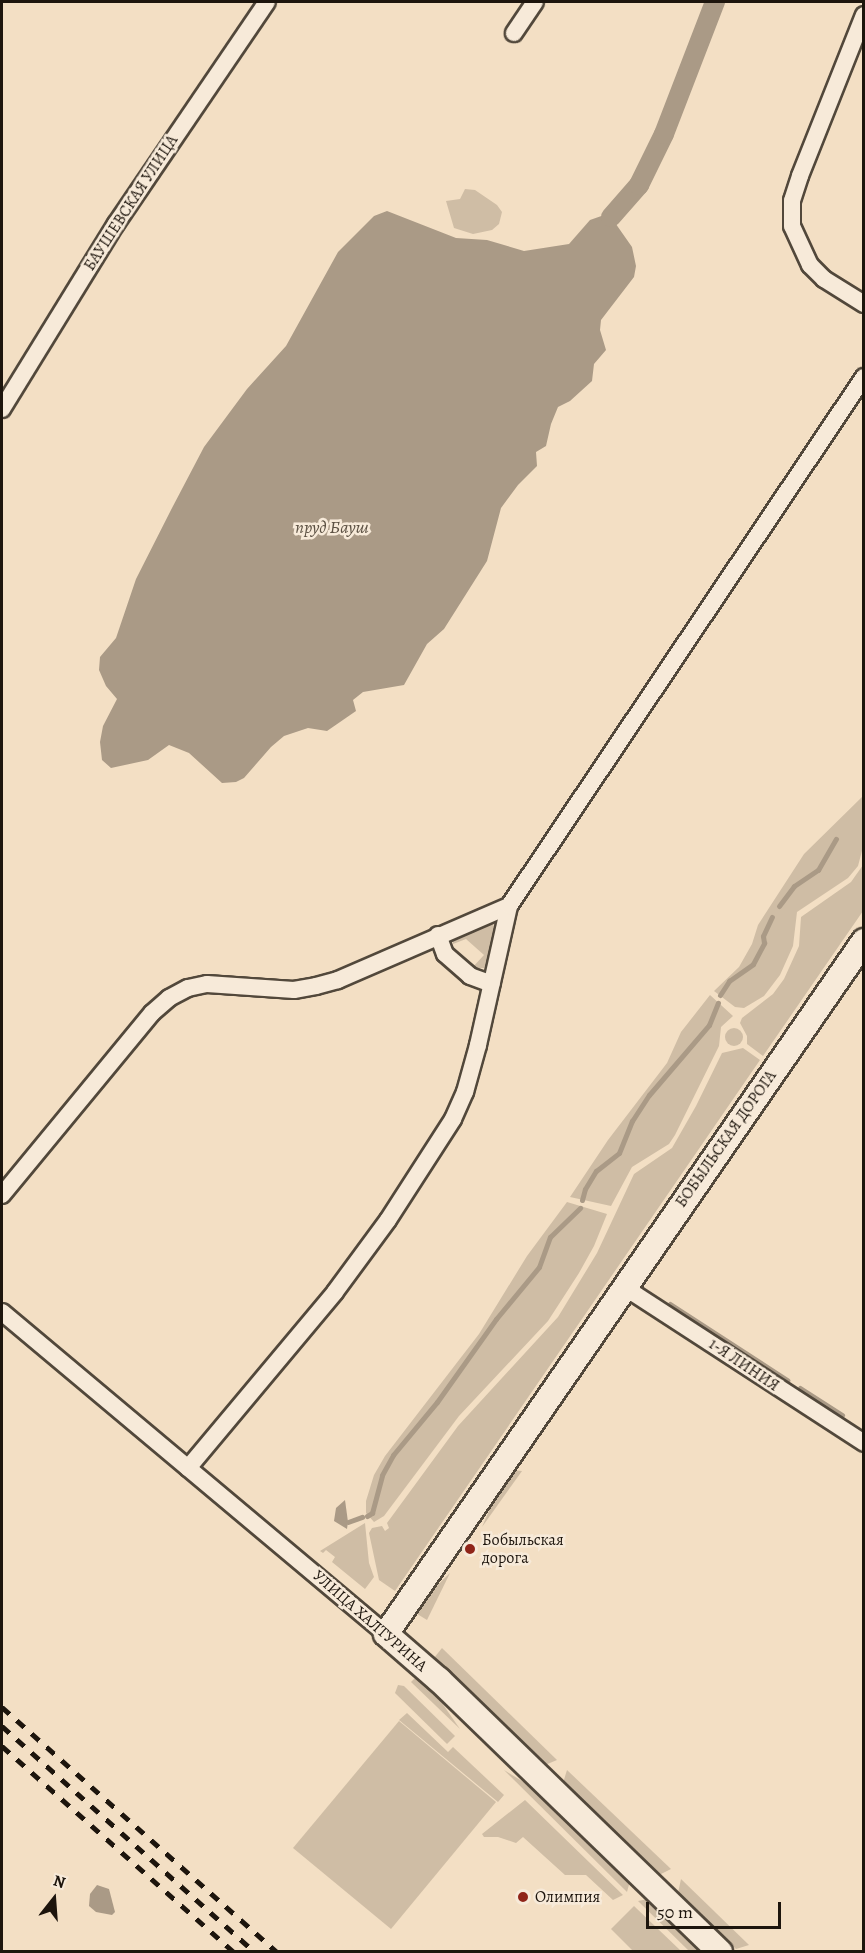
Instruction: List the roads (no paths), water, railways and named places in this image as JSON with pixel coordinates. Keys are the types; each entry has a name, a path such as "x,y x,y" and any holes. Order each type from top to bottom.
{"street":[{"name":"БАУШЕВСКАЯ УЛИЦА","path":"2,409 116,224 267,2"},
{"path":"514,33 535,2"},
{"path":"864,15 800,176 792,201 792,226 810,265 824,279 864,304"},
{"path":"188,1468 335,1292 429,1159 453,1119 465,1092 509,906 864,377"},
{"path":"2,1195 152,1013 170,998 188,988 207,984 294,990 316,986 338,980 509,906"},
{"path":"438,935 445,954 470,976 492,984"},
{"name":"БОБЫЛЬСКАЯ ДОРОГА","path":"386,1634 624,1287 860,952"},
{"name":"1-Я ЛИНИЯ","path":"624,1287 864,1443"},
{"name":"УЛИЦА ХАЛТУРИНА","path":"2,1312 439,1680 720,1952"}],"water":[{"name":"пруд Бауш","path":"387,211 456,238 487,240 524,251 569,244 590,220 607,214 611,217 632,247 636,266 634,277 601,320 600,330 606,350 594,364 592,381 570,401 558,407 546,446 536,452 537,466 518,485 501,508 487,561 444,629 427,644 404,685 363,692 353,700 356,711 327,731 308,728 284,736 271,747 244,778 236,782 222,783 189,753 169,745 148,760 111,768 102,760 100,742 103,726 117,699 106,686 99,670 100,657 116,638 136,579 204,447 247,389 286,346 338,252 374,216"},
{"path":"345,1500 347,1529 334,1521 336,1508"},
{"path":"97,1885 109,1889 115,1912 112,1915 96,1912 89,1906 90,1894"}],"waterway":[{"path":"611,217 639,185 664,134 715,2"},
{"path":"779,906 794,886 818,870 836,839"},
{"path":"720,995 729,981 753,964 764,943 763,936 772,917"},
{"path":"582,1200 585,1189 596,1171 619,1153 632,1121 649,1095 709,1025 718,1003"},
{"path":"367,1516 372,1513 382,1475 393,1455 437,1402 496,1319 539,1267 550,1237 580,1208"},
{"path":"670,1304 787,1380"},
{"path":"800,1388 842,1415"},
{"path":"348,1522 362,1517"}],"railway":[{"path":"2,1707 277,1952"},
{"path":"2,1726 255,1952"},
{"path":"2,1746 234,1952"}],"place":[{"name":"Бобыльская дорога","path":"470,1549"},
{"name":"Олимпия","path":"523,1897"}]}
